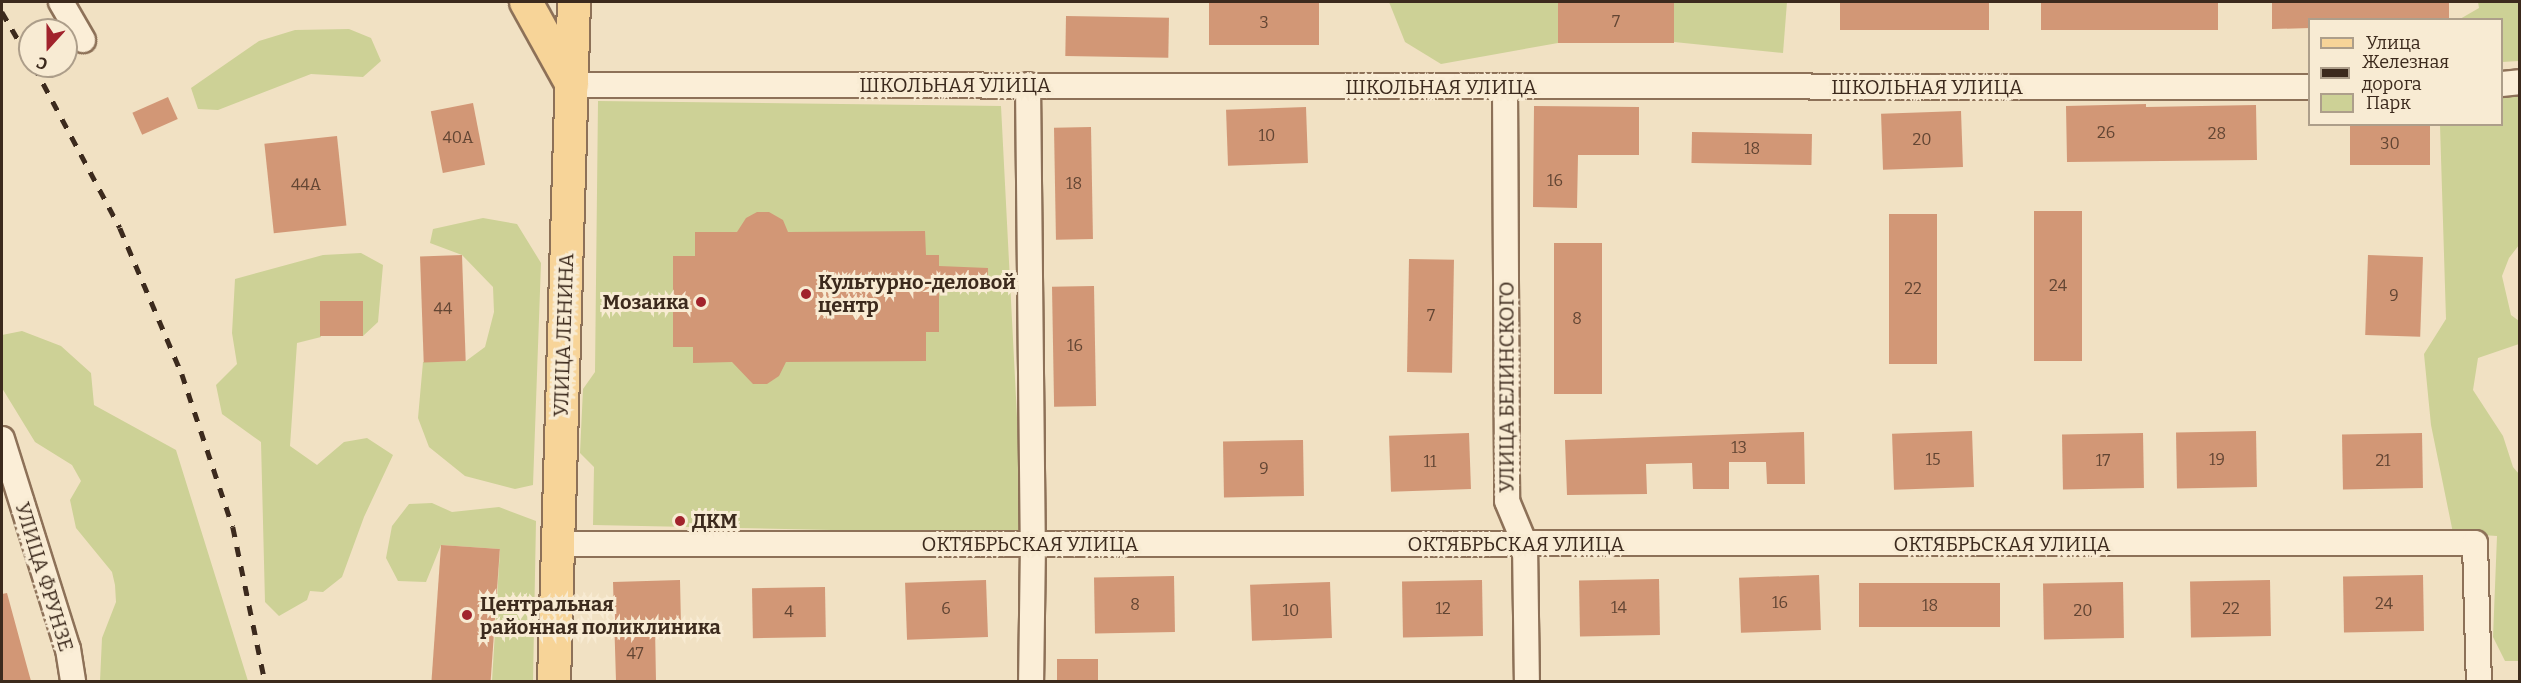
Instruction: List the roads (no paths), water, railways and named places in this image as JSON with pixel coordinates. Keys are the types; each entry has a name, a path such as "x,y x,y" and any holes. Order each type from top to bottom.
{"main road":[{"path":"526,2 572,85"},
{"name":"УЛИЦА ЛЕНИНА","path":"554,681 574,2"}],"street":[{"path":"61,2 83,40"},
{"path":"2503,84 2520,82"},
{"name":"ШКОЛЬНАЯ УЛИЦА","path":"572,85 1505,88 2308,87"},
{"path":"1028,85 1033,544 1031,681"},
{"name":"УЛИЦА БЕЛИНСКОГО","path":"1505,88 1507,501 1525,544 1527,681"},
{"name":"УЛИЦА ФРУНЗЕ","path":"2,439 68,650 73,681"},
{"name":"ОКТЯБРЬСКАЯ УЛИЦА","path":"558,544 2475,543 2479,681"}],"railway":[{"path":"2,12 18,39"},
{"path":"40,78 120,228 182,374 233,527 265,682"}],"place":[{"name":"Культурно-деловой центр","path":"806,294"},
{"name":"Мозаика","path":"701,302"},
{"name":"ДКМ","path":"680,521"},
{"name":"Центральная районная поликлиника","path":"467,615"}]}
